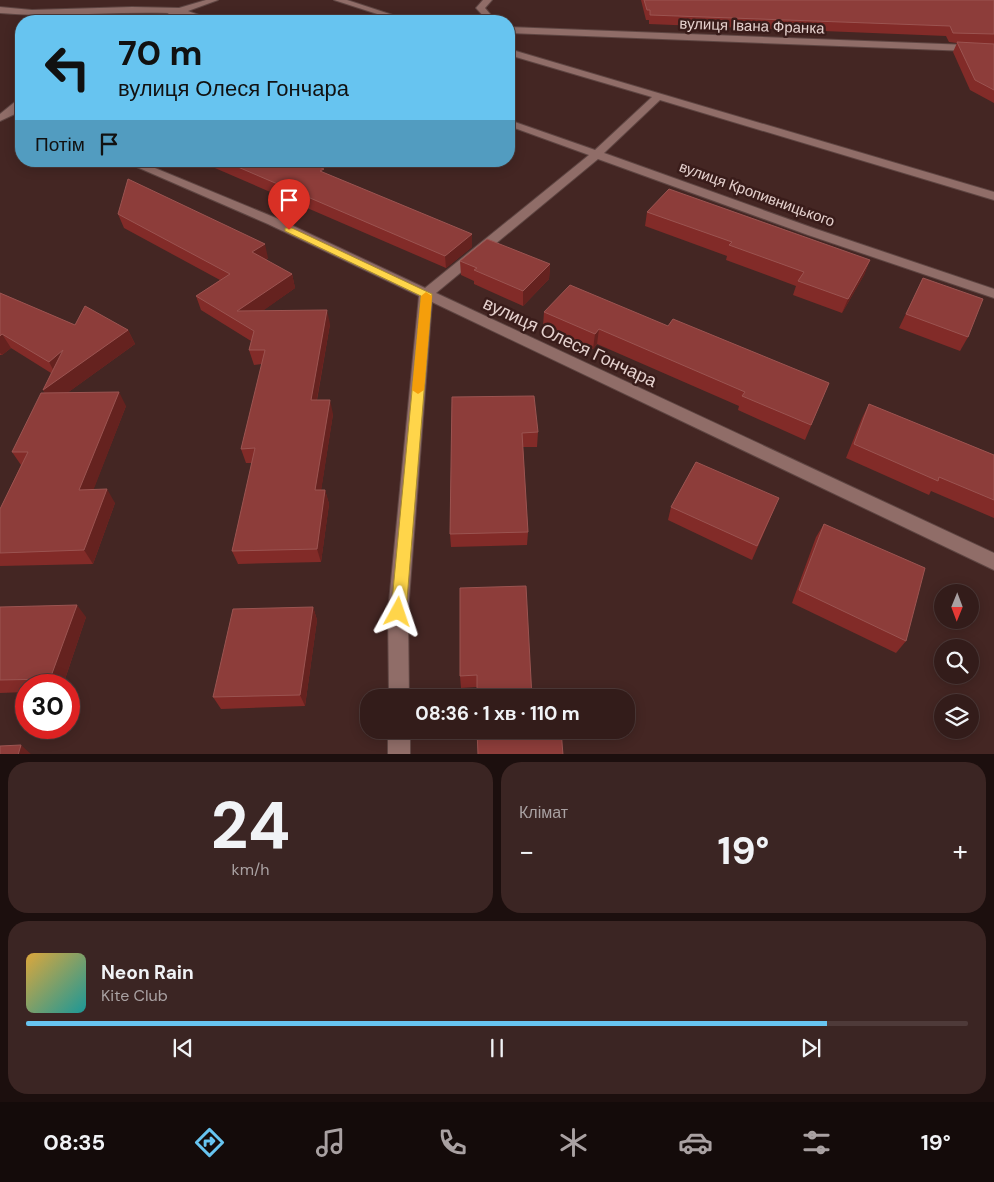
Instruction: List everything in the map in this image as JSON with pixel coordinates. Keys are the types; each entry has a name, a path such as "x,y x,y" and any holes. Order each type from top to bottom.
{"street":[{"path":"172,15 214,0"},
{"path":"338,0 387,15"},
{"path":"486,15 480,8 488,0"},
{"path":"0,10 32,13 132,9 180,11 192,15"},
{"name":"вулиця Івана Франка","path":"515,30 994,49"},
{"path":"515,54 994,196"},
{"path":"399,689 398,612 426,294 596,154 658,97"},
{"path":"0,118 11,112 15,107"},
{"path":"11,112 15,114"},
{"name":"вулиця Кропивницького","path":"515,125 812,232 994,294"},
{"name":"вулиця Олеся Гончара","path":"142,167 272,221 994,562"},
{"path":"399,739 399,754"}],"building":[{"path":"644,0 994,0 994,34 953,33 950,26 650,15 650,10 647,10"},
{"path":"957,42 994,44 994,90 975,80"},
{"path":"238,167 319,167 324,169 320,171 472,234 445,256"},
{"path":"128,179 265,244 252,252 292,274 237,311 327,310 311,400 330,400 315,490 325,490 317,549 232,551 255,448 241,449 265,350 249,350 254,331 196,296 230,274 118,214"},
{"path":"669,189 870,260 848,299 798,281 804,272 729,245 732,242 647,212"},
{"path":"487,239 550,264 523,291 474,270 477,268 460,261"},
{"path":"923,278 983,299 968,337 906,314"},
{"path":"570,285 668,326 673,319 829,383 811,425 742,396 745,392 599,329 595,334 544,312"},
{"path":"0,293 75,325 85,306 128,330 43,390 63,350 49,362 2,334 0,336"},
{"path":"119,392 79,490 107,489 84,550 0,553 0,509 28,452 12,452 41,393"},
{"path":"534,396 538,432 522,433 528,532 450,534 452,397"},
{"path":"869,404 994,455 994,500 939,477 938,481 854,444"},
{"path":"696,462 779,498 757,546 671,507"},
{"path":"824,524 925,568 906,641 799,590"},
{"path":"526,586 532,689 477,689 477,675 460,676 460,588"},
{"path":"77,605 52,674 15,674 15,680 0,680 0,607"},
{"path":"313,607 300,695 213,697 233,609"},
{"path":"477,739 562,739 563,754 478,754"},
{"path":"21,745 18,754 0,754 0,746"}],"slow traffic":[{"path":"418,390 426,296"}],"route":[{"path":"289,230 426,294 398,612"}]}
